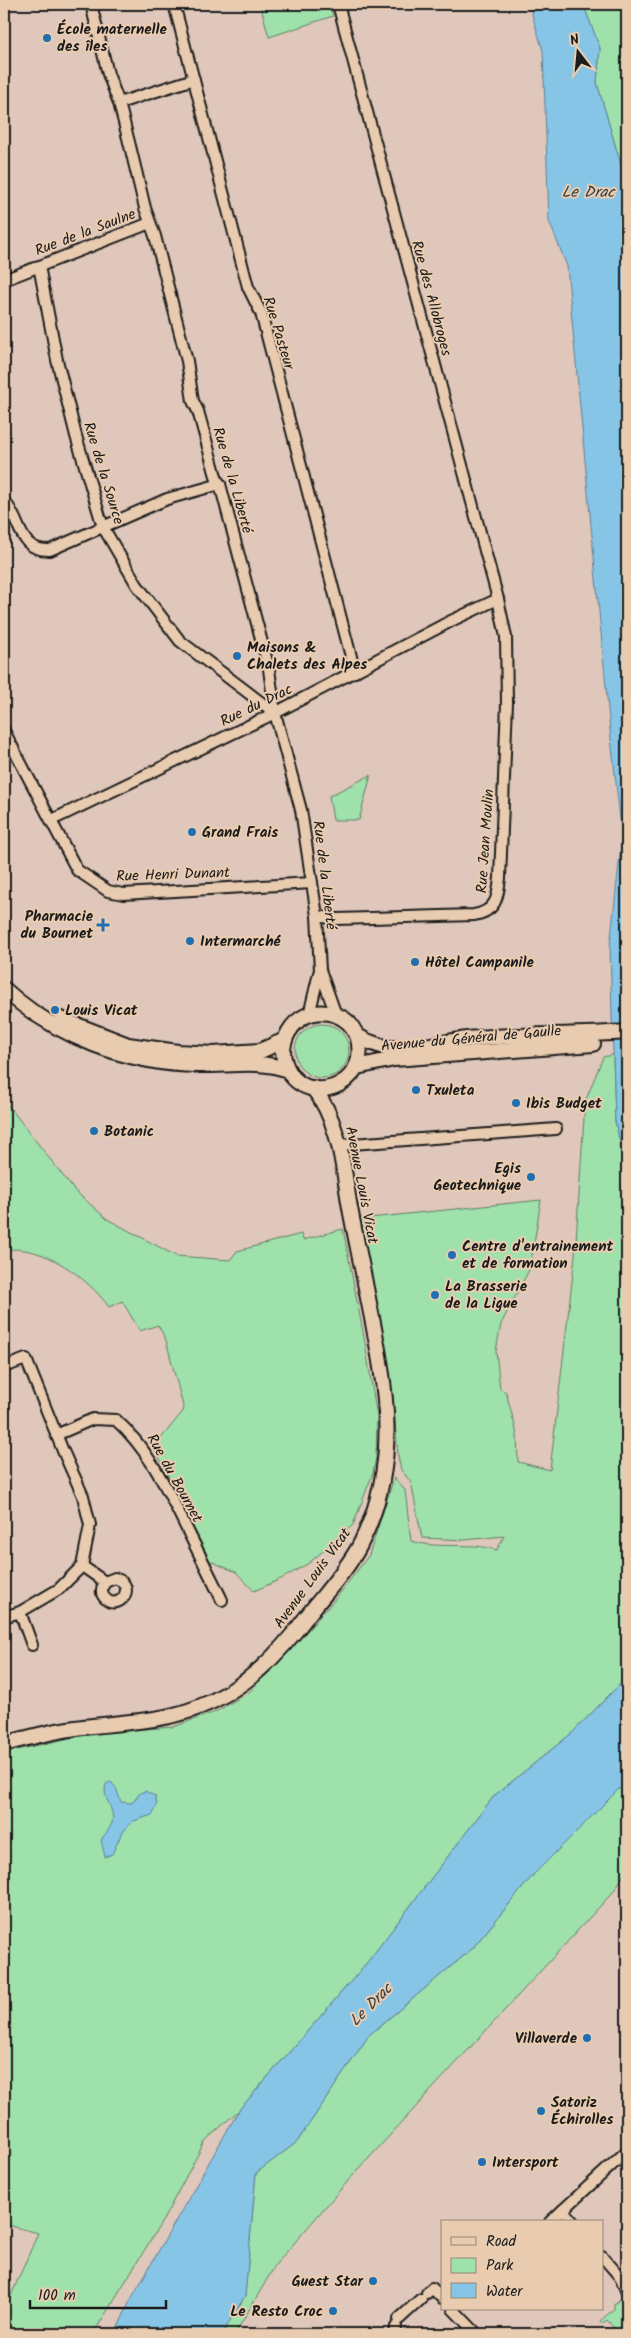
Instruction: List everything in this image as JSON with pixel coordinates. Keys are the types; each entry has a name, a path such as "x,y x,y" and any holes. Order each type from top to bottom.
{"main road":[{"path":"4,989 72,1024 128,1045 178,1052 233,1054 260,1051 285,1040"},
{"path":"4,989 18,1003 65,1031 126,1056 179,1065 266,1064 288,1070"},
{"path":"322,1012 336,1015 349,1023 357,1035 361,1051 357,1067 350,1078 339,1086 326,1089 313,1088 296,1080 288,1070 284,1055 285,1040 292,1027 309,1015 322,1012"},
{"path":"587,1039 627,1032"},
{"path":"357,1035 376,1044 394,1048 469,1039 587,1039 627,1042"},
{"name":"Avenue du Général de Gaulle","path":"357,1067 394,1059 587,1039"},
{"path":"330,1113 339,1086"},
{"path":"313,1088 330,1113"},
{"name":"Avenue Louis Vicat","path":"4,1744 64,1730 160,1719 197,1708 218,1699 244,1683 268,1664 294,1634 359,1546 384,1478 387,1462 388,1417 377,1346 338,1145 330,1113"}],"street":[{"name":"Rue de la Liberté","path":"91,4 108,74 119,103 150,223 156,236 188,361 193,401 198,411 217,480 220,484 269,669 275,712 301,810 317,916 320,970 336,1015"},
{"name":"Rue Pasteur","path":"174,4 248,287 260,313 354,672"},
{"name":"Rue des Allobroges","path":"338,4 498,599"},
{"path":"119,103 194,79"},
{"name":"Rue de la Saulne","path":"4,280 150,223"},
{"name":"Rue de la Source","path":"39,266 56,358 76,436 103,527 136,585 180,640 275,712"},
{"path":"4,501 28,544 38,550 50,550 167,499 220,484"},
{"name":"Rue du Drac","path":"52,820 275,712 453,620 498,599"},
{"name":"Rue Jean Moulin","path":"317,916 337,919 474,915 484,913 493,907 498,900 507,702 506,637 498,599"},
{"name":"Rue Henri Dunant","path":"4,731 77,870 93,882 117,894 312,883"},
{"name":"Rue de la Liberté","path":"309,1015 320,970"},
{"path":"338,1145 496,1135 556,1129"},
{"path":"4,1367 26,1359 83,1496 90,1525 82,1566 59,1589 20,1612 4,1617"},
{"name":"Rue du Bournet","path":"56,1435 93,1420 116,1420 133,1435 147,1453 164,1483 222,1600"},
{"path":"82,1566 105,1582"},
{"path":"20,1612 32,1645"},
{"path":"552,2220 627,2151"},
{"path":"563,2210 571,2220"},
{"path":"604,2258 624,2280 627,2293"},
{"path":"397,2327 432,2288 441,2297"},
{"path":"455,2310 477,2334"}],"green space":[{"path":"260,4 329,4 333,16 269,37"},
{"path":"583,4 622,4 627,23 627,178 623,172 597,83 600,48"},
{"path":"371,775 359,820 333,820 329,796"},
{"path":"322,1024 332,1026 341,1032 347,1041 349,1051 347,1061 341,1070 332,1076 322,1078 312,1076 303,1070 297,1061 295,1051 297,1041 303,1032 312,1026"},
{"path":"613,1055 615,1121 627,1171 627,1677 572,1733 494,1796 366,1964 239,2110 205,2141 163,2220 93,2334 4,2334 4,2312 38,2233 4,2224 4,1753 92,1733 173,1727 215,1712 248,1693 286,1655 337,1597 369,1555 394,1478 405,1490 411,1541 421,1544 476,1546 497,1550 504,1536 465,1540 422,1538 411,1482 401,1470 398,1456 393,1398 383,1335 360,1219 541,1200 530,1268 501,1324 496,1351 500,1389 506,1392 517,1434 518,1462 550,1470 575,1256 585,1102 603,1057"},
{"path":"4,1100 74,1190 107,1219 176,1256 230,1260 237,1251 301,1234 303,1240 343,1229 377,1417 376,1457 373,1473 353,1525 309,1563 283,1578 254,1591 236,1572 210,1561 154,1447 184,1410 166,1340 158,1325 140,1331 122,1301 109,1307 77,1274 63,1265 33,1252 19,1249 4,1250"},
{"path":"627,1781 627,1870 613,1892 347,2182 276,2264 235,2334 222,2334 245,2296 256,2173 297,2142 369,2035 472,1949 534,1874"},
{"path":"622,2298 626,2307 623,2311 624,2322 618,2332 607,2320 601,2324 600,2321 614,2309 614,2304"}],"water":[{"name":"Le Drac","path":"529,4 583,4 600,48 597,83 623,172 627,178 627,1171 615,1121 610,946 622,836 610,730 567,266 549,221 543,51"},
{"name":"Le Drac","path":"627,1677 627,1781 534,1874 472,1949 369,2035 297,2142 256,2173 245,2296 222,2334 115,2334 130,2301 239,2110 366,1964 494,1796 572,1733"},
{"path":"111,1782 116,1788 121,1802 132,1803 140,1793 145,1791 155,1796 157,1805 152,1815 131,1822 121,1835 112,1854 105,1857 101,1840 109,1829 113,1818 105,1789 106,1784"}],"place":[{"name":"École maternelle des îles","path":"47,38"},
{"name":"Maisons & Chalets des Alpes","path":"237,656"},
{"name":"Grand Frais","path":"192,832"},
{"name":"Pharmacie du Bournet","path":"103,925"},
{"name":"Intermarché","path":"190,941"},
{"name":"Hôtel Campanile","path":"415,962"},
{"name":"Louis Vicat","path":"55,1010"},
{"name":"Txuleta","path":"416,1090"},
{"name":"Ibis Budget","path":"516,1103"},
{"name":"Botanic","path":"94,1131"},
{"name":"Egis Geotechnique","path":"531,1177"},
{"name":"Centre d'entrainement et de formation","path":"452,1255"},
{"name":"La Brasserie de la Ligue","path":"435,1295"},
{"name":"Villaverde","path":"587,2038"},
{"name":"Satoriz Échirolles","path":"541,2111"},
{"name":"Intersport","path":"482,2162"},
{"name":"Guest Star","path":"373,2281"},
{"name":"Le Resto Croc","path":"333,2311"}]}
